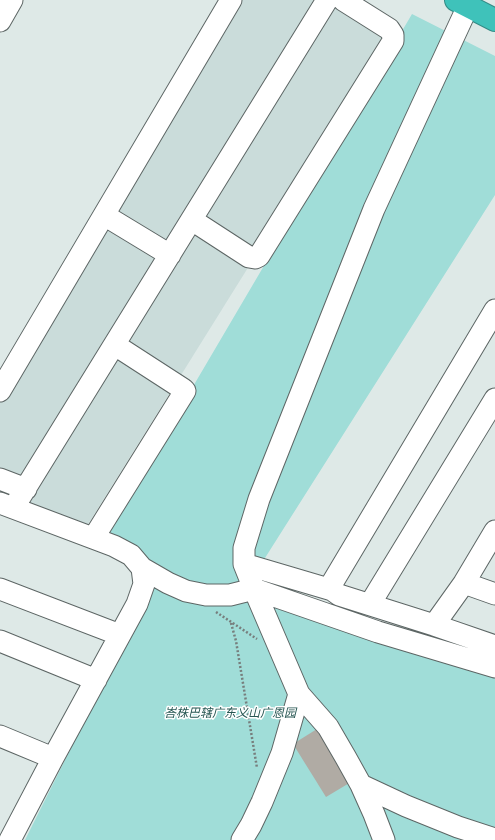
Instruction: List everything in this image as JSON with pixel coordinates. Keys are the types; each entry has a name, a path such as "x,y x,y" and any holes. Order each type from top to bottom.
{"highway":[{"path":"462,3 495,20"}],"street":[{"path":"0,21 12,0"},
{"path":"0,391 231,0"},
{"path":"327,0 26,489 7,505 94,537 114,546 131,555 142,568 168,583 186,591 206,595 230,595 254,589 378,632 495,667"},
{"path":"192,220 249,257 255,258 259,256 393,41 393,35 389,29 343,0"},
{"path":"384,840 361,784 328,727 299,694 244,564 244,548 259,499 374,209 462,3"},
{"path":"104,215 170,255"},
{"path":"332,590 331,585 495,310"},
{"path":"94,537 185,392 183,388 115,345"},
{"path":"370,604 495,399"},
{"path":"0,479 26,489"},
{"path":"434,625 464,583 495,531"},
{"path":"244,564 332,590 339,595 495,646"},
{"path":"10,840 137,604 144,584 142,568"},
{"path":"464,583 495,594"},
{"path":"0,588 120,635"},
{"path":"0,640 96,680"},
{"path":"242,840 262,802 282,753 299,694"},
{"path":"0,736 53,758"},
{"path":"361,784 406,806 451,824 495,839"}],"path":[{"path":"212,609 230,623 281,654"},
{"path":"230,623 236,642 258,772"}],"shaded area":[{"path":"227,0 353,0 390,40 85,529 0,499 0,388"}],"green space":[{"name":"峇株巴辖广东义山广恩园","path":"412,14 495,56 495,195 258,569 266,591 495,669 495,840 25,840 161,568 108,531"}],"building":[{"path":"317,729 351,782 326,797 293,744"}]}
